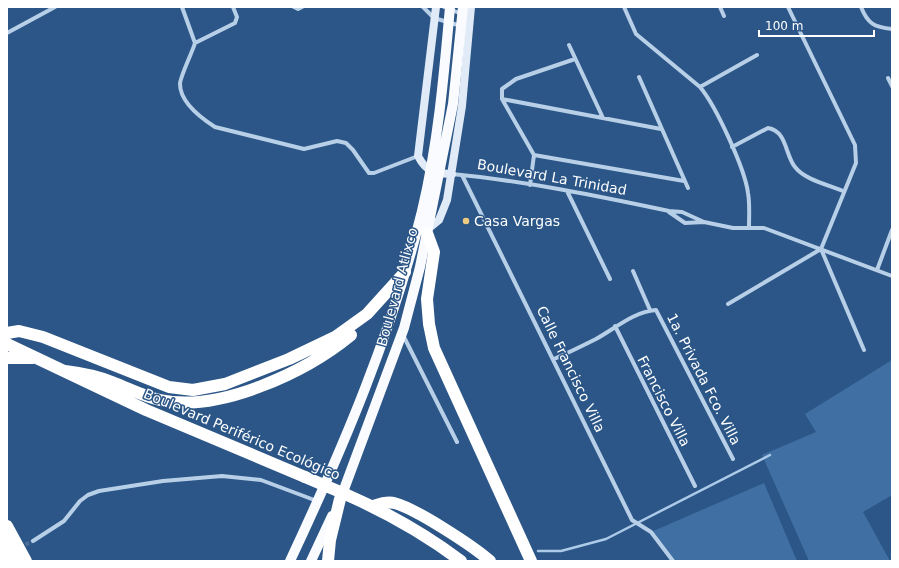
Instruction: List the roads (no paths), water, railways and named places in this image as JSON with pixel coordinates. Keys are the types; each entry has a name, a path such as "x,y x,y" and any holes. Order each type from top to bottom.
{"highway":[{"path":"427,231 434,252 427,299 429,324 434,348 531,561"},
{"path":"7,333 19,331 43,337 169,387 183,390 213,387 238,380 289,359 335,337 367,314 404,275"},
{"path":"64,371 101,378 150,397 171,402 195,403 216,400 282,377 328,352 358,329 375,313 404,275"},
{"name":"Boulevard Periférico Ecológico","path":"7,344 146,410 373,506 430,539 461,561"},
{"path":"7,358 25,357 43,360"},
{"path":"328,561 330,540 340,499"},
{"path":"373,506 389,502 402,506 438,526 490,561"},
{"path":"7,526 26,561"},
{"path":"7,540 14,561"}],"main road":[{"path":"435,173 448,8"},
{"name":"Boulevard Atlixco","path":"290,561 335,463 385,337 435,173 453,104 465,27 465,12"},
{"name":"Boulevard Atlixco","path":"312,561 340,499 402,333 420,267 427,231 435,173"}],"street":[{"path":"7,33 55,7"},
{"path":"182,7 195,43 180,84 182,93 192,109 202,119 215,127 304,149 337,141 342,142 354,150 369,173 374,173 418,156"},
{"path":"195,43 235,23 237,17 233,7"},
{"path":"423,7 434,18 465,27 462,106 452,174 442,216 427,231"},
{"path":"435,173 422,164 418,156 436,7"},
{"path":"448,8 465,12 471,7"},
{"path":"624,7 636,34 700,87 708,97 732,147 746,182 749,227"},
{"path":"720,7 724,16"},
{"path":"728,304 820,249 856,163 855,145 788,7"},
{"path":"861,7 866,18 875,26 892,29"},
{"path":"569,45 603,118"},
{"path":"700,87 757,55"},
{"path":"530,185 534,155 502,99 502,89 516,79 575,59"},
{"path":"639,77 688,188"},
{"path":"888,78 892,86"},
{"path":"502,99 661,129"},
{"path":"732,147 768,128 773,129 782,138 794,167 810,178 843,191"},
{"path":"534,155 684,181"},
{"name":"Boulevard La Trinidad","path":"435,173 462,175 530,185 669,211 682,212 704,222 732,228 764,228 892,276"},
{"name":"Calle Francisco Villa","path":"462,175 632,520 651,532 673,561"},
{"path":"567,191 610,279"},
{"name":"Boulevard La Trinidad","path":"669,211 685,223 704,222"},
{"path":"878,270 892,230"},
{"path":"820,249 864,350"},
{"path":"554,359 597,338 614,326 650,310 633,271"},
{"name":"1a. Privada Fco. Villa","path":"650,310 656,310 733,459"},
{"name":"Francisco Villa","path":"614,326 695,486"},
{"path":"402,333 457,442"},
{"path":"32,541 64,522 80,501 88,495 99,491 163,481 222,476 261,480 317,502"}],"waterway":[{"path":"538,551 561,551 606,539 770,455"}],"tunnel":[{"path":"20,547 33,541"}],"place":[{"name":"Casa Vargas","path":"466,221"}]}
